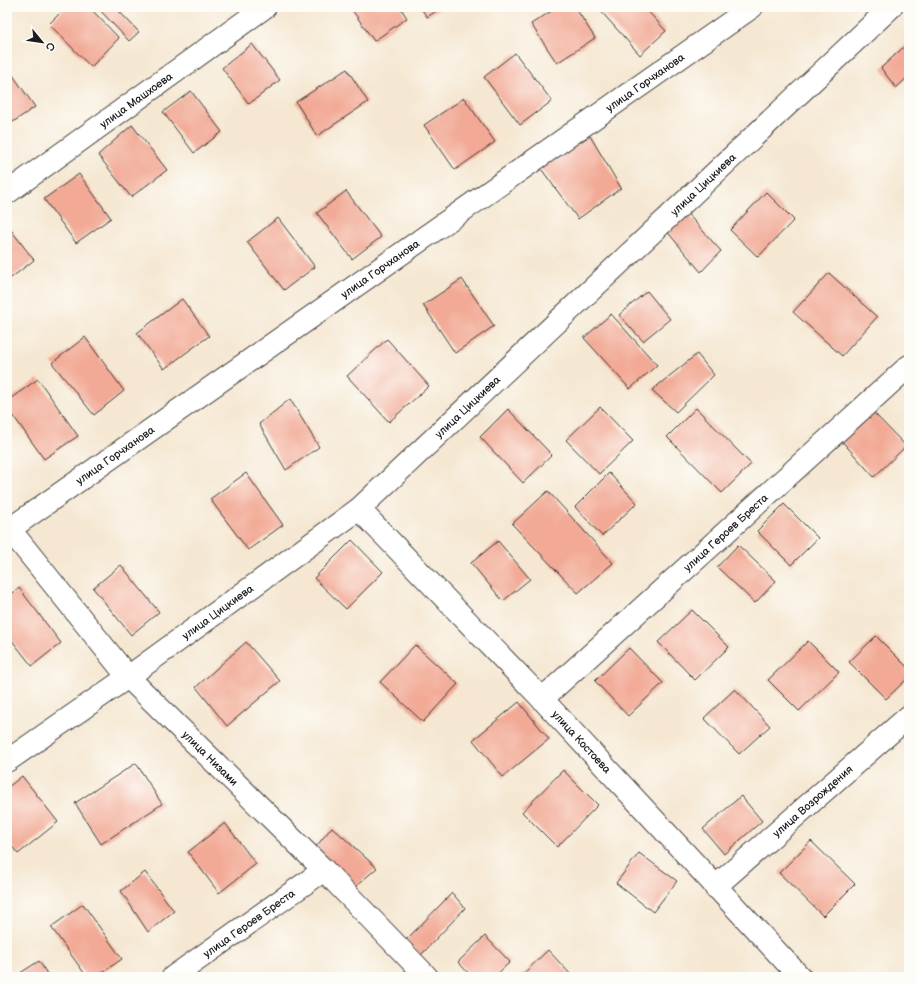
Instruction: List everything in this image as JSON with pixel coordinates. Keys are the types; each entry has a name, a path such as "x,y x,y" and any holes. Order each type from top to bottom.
{"street":[{"name":"улица Машхоева","path":"7,193 265,7"},
{"name":"улица Горчханова","path":"8,529 752,7"},
{"name":"улица Цицкиева","path":"7,761 128,676 359,509 891,7"},
{"name":"улица Героев Бреста","path":"542,699 909,366"},
{"name":"улица Костоева","path":"359,509 542,699 800,977"},
{"name":"улица Низами","path":"8,529 128,676 324,870 427,977"},
{"name":"улица Возрождения","path":"715,887 909,716"},
{"name":"улица Героев Бреста","path":"173,977 324,870"}],"building":[{"path":"66,7 89,7 119,38 91,67 49,24"},
{"path":"97,7 115,7 139,32 129,41"},
{"path":"350,7 400,7 407,18 374,41"},
{"path":"420,7 443,7 427,17"},
{"path":"558,7 575,7 595,38 557,63 531,24"},
{"path":"644,7 666,31 640,55 598,8"},
{"path":"909,42 909,76 896,88 881,68"},
{"path":"252,44 280,80 249,104 222,68"},
{"path":"515,53 552,101 520,125 484,77"},
{"path":"347,69 368,102 317,136 296,102"},
{"path":"10,71 35,107 13,122 7,113 7,73"},
{"path":"191,91 222,132 194,153 163,112"},
{"path":"464,98 495,142 455,170 424,125"},
{"path":"132,125 167,170 131,197 98,155"},
{"path":"590,136 621,188 578,219 539,166"},
{"path":"79,174 111,218 76,243 44,199"},
{"path":"346,191 381,237 352,259 317,213"},
{"path":"766,192 794,220 758,257 730,230"},
{"path":"685,211 721,251 701,272 665,229"},
{"path":"278,218 315,267 284,290 247,242"},
{"path":"7,225 34,260 7,281"},
{"path":"829,273 877,317 842,356 793,312"},
{"path":"462,279 494,326 455,353 423,305"},
{"path":"647,291 670,319 643,341 619,315"},
{"path":"182,299 209,336 164,369 137,333"},
{"path":"611,314 657,365 630,389 584,338"},
{"path":"85,337 124,391 94,415 52,363"},
{"path":"387,339 429,386 389,422 347,376"},
{"path":"697,354 714,375 676,412 652,390"},
{"path":"38,379 78,436 44,459 7,407 7,401"},
{"path":"290,399 319,447 286,470 259,424"},
{"path":"600,407 633,441 599,474 566,440"},
{"path":"696,408 751,464 722,493 667,437"},
{"path":"508,409 552,455 523,483 480,437"},
{"path":"872,411 906,446 874,477 839,438"},
{"path":"246,473 283,525 248,550 210,499"},
{"path":"609,473 637,503 602,536 575,507"},
{"path":"548,491 613,563 578,593 512,524"},
{"path":"784,504 818,538 791,565 757,531"},
{"path":"352,540 383,572 346,609 314,578"},
{"path":"498,541 530,579 503,601 471,563"},
{"path":"738,545 776,581 755,603 717,567"},
{"path":"121,565 159,612 131,635 93,588"},
{"path":"19,588 61,643 32,666 7,634 7,598"},
{"path":"692,610 729,647 695,680 658,642"},
{"path":"876,636 909,669 909,677 886,699 849,662"},
{"path":"808,641 839,672 799,711 768,680"},
{"path":"246,642 280,681 227,726 196,687"},
{"path":"415,645 458,684 423,722 380,682"},
{"path":"629,648 663,683 628,716 595,681"},
{"path":"735,689 770,726 739,754 704,718"},
{"path":"519,702 549,739 503,777 473,740"},
{"path":"136,763 162,804 101,844 75,803"},
{"path":"563,770 598,805 557,847 522,812"},
{"path":"22,776 58,822 18,854 7,840 7,788"},
{"path":"741,796 762,821 724,854 703,829"},
{"path":"225,823 256,864 219,893 188,852"},
{"path":"332,827 377,868 355,887 315,848"},
{"path":"811,841 855,884 823,916 779,873"},
{"path":"639,853 677,881 653,912 616,883"},
{"path":"145,872 174,911 148,932 121,891"},
{"path":"452,893 465,908 421,955 406,940"},
{"path":"83,904 122,959 96,977 87,977 51,927"},
{"path":"485,936 510,962 494,977 472,977 458,962"},
{"path":"548,950 573,977 520,977"},
{"path":"39,961 49,977 14,977"}]}
